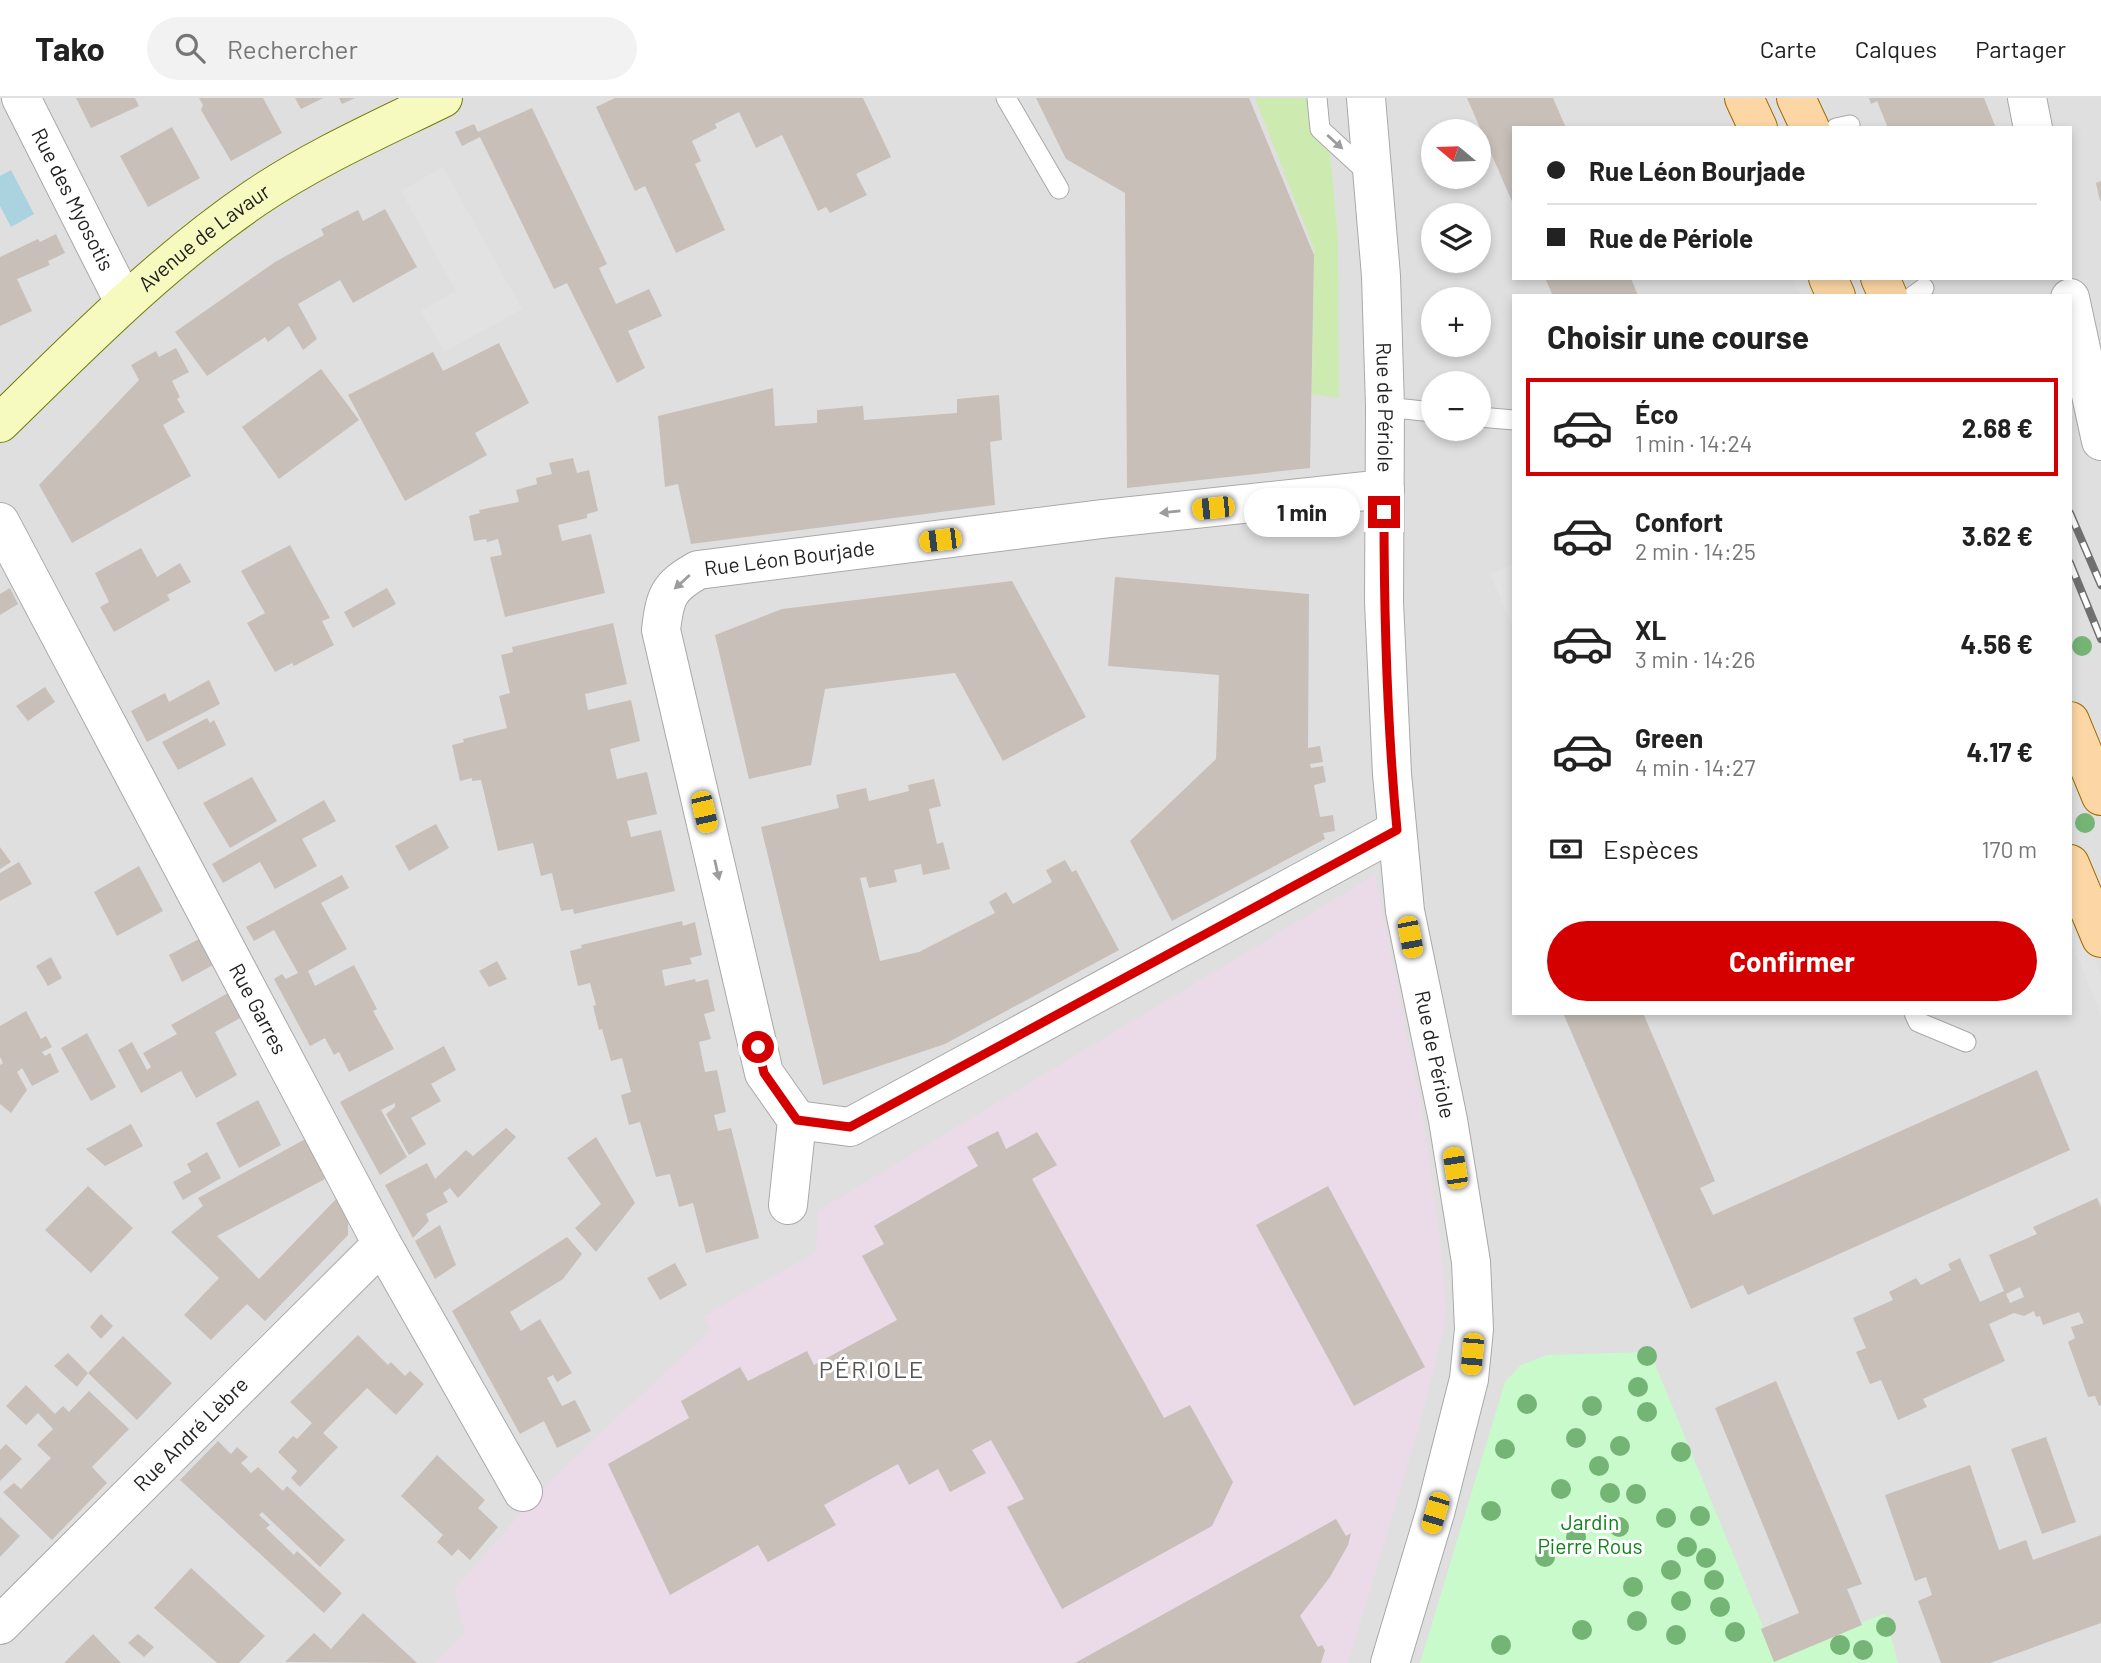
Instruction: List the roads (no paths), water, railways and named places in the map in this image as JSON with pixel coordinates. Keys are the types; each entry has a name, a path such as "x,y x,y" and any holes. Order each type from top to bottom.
{"main road":[{"path":"1744,98 1757,126"},
{"path":"1796,98 1809,126"},
{"path":"1884,280 1908,293"},
{"path":"2072,727 2101,796"},
{"path":"2072,869 2101,938"}],"street":[{"name":"Rue des Myosotis","path":"21,98 124,302"},
{"name":"Avenue de Lavaur","path":"0,423 124,302 175,257 256,197 336,152 443,98"},
{"name":"Rue de Périole","path":"1366,98 1381,276 1385,407 1384,602 1392,774 1405,911 1448,1120 1471,1262 1474,1329 1466,1392 1435,1513 1390,1663"},
{"path":"2026,98 2033,126"},
{"path":"2072,315 2080,386 2101,441"},
{"name":"Rue Léon Bourjade","path":"797,1120 764,1073 661,630 664,603 678,581 698,570 711,568 1089,521 1384,489"},
{"name":"Rue Garres","path":"0,522 383,1244 523,1492"},
{"path":"788,1205 797,1120 850,1127 1397,830"},
{"name":"Rue André Lèbre","path":"0,1625 383,1244"}],"lane":[{"path":"1006,98 1059,189"},
{"path":"1317,98 1320,129 1373,177"},
{"path":"1385,407 1421,411"},
{"path":"1491,418 1512,420"},
{"path":"1915,1015 1917,1022 1966,1042"}],"water":[{"path":"11,170 34,214 11,227 0,206 0,176"}],"railway":[{"path":"2072,518 2101,585"},
{"path":"2072,568 2101,639"}],"district":[{"name":"PÉRIOLE","path":"872,1370"}],"park label":[{"name":"Jardin Pierre Rous","path":"1590,1535"}]}
